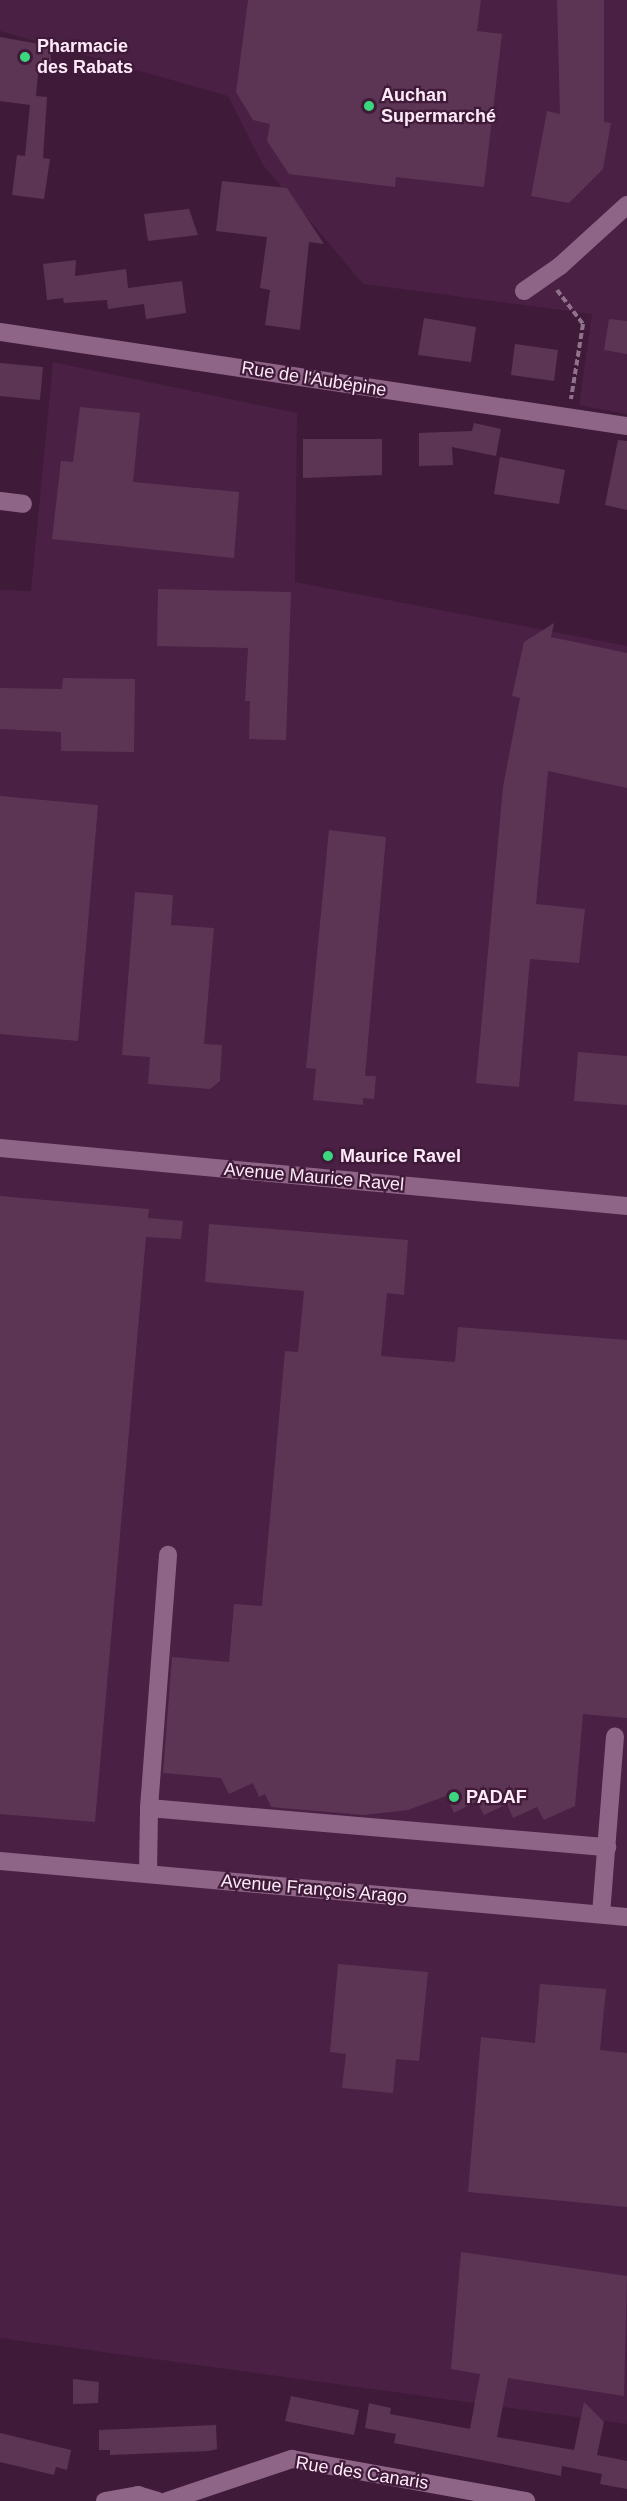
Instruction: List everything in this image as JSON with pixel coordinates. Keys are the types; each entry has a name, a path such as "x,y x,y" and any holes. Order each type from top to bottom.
{"street":[{"path":"524,291 627,206"},
{"name":"Rue de l'Aubépine","path":"0,332 627,426"},
{"path":"0,501 23,504"},
{"name":"Avenue Maurice Ravel","path":"0,1149 627,1206"},
{"path":"148,1874 149,1808 168,1556"},
{"path":"601,1914 615,1737"},
{"path":"149,1808 607,1847"},
{"name":"Avenue François Arago","path":"0,1861 627,1917"},
{"name":"Rue des Canaris","path":"167,2501 292,2459 526,2501"},
{"path":"105,2501 138,2495 158,2501"}],"path":[{"path":"546,275 584,324 568,417"}],"shaded area":[{"path":"0,0 627,0 627,414 579,405 592,314 363,284 263,165 228,96 0,31"},
{"path":"53,362 297,413 295,582 627,646 627,2424 0,2338 0,590 31,591"}],"building":[{"name":"Auchan Supermarché","path":"248,0 481,0 477,31 502,34 484,187 396,177 395,187 289,174 267,141 270,124 253,120 236,92"},
{"path":"557,0 604,0 604,122 611,123 603,169 569,203 531,196 547,111 560,114"},
{"path":"0,37 50,46 52,75 38,73 36,96 47,97 43,158 50,159 44,199 12,195 17,155 25,156 30,105 0,101"},
{"path":"222,181 287,188 324,244 309,242 300,330 265,325 270,290 260,288 267,237 216,231"},
{"path":"189,209 198,235 148,241 144,214"},
{"path":"76,260 75,276 126,269 128,288 182,281 186,313 146,319 144,304 108,309 107,300 64,303 63,298 47,300 43,264"},
{"path":"424,318 476,327 471,362 418,355"},
{"path":"609,319 627,321 627,354 604,350"},
{"path":"515,344 558,350 554,381 511,375"},
{"path":"0,363 43,367 40,400 0,396"},
{"path":"80,407 140,413 133,482 239,492 234,558 52,539 61,461 73,462"},
{"path":"474,423 501,429 496,456 452,447 453,465 419,466 419,433 472,431"},
{"path":"303,439 382,439 382,475 303,478"},
{"path":"618,440 627,441 627,510 605,505"},
{"path":"500,457 565,470 559,504 494,494"},
{"path":"158,589 291,592 286,740 249,739 250,701 245,701 248,648 157,646"},
{"path":"554,623 551,637 627,653 627,788 548,771 536,904 585,909 579,963 530,959 519,1087 476,1083 503,787 520,698 512,696 524,642"},
{"path":"63,678 135,679 134,752 61,751 61,732 0,729 0,688 62,689"},
{"path":"0,796 98,805 78,1041 0,1034"},
{"path":"329,830 386,837 365,1076 376,1076 374,1099 363,1098 363,1105 313,1100 316,1069 306,1068"},
{"path":"135,892 173,895 171,925 214,928 204,1044 222,1045 220,1081 210,1089 148,1084 150,1057 122,1055"},
{"path":"578,1052 627,1056 627,1105 574,1101"},
{"path":"0,1196 149,1209 148,1218 183,1221 181,1239 146,1237 95,1822 0,1814"},
{"path":"209,1224 408,1240 404,1295 387,1293 381,1356 455,1362 458,1327 627,1340 627,1718 583,1714 575,1806 544,1820 537,1807 513,1818 507,1804 484,1815 477,1801 454,1813 446,1796 408,1810 364,1815 271,1807 265,1794 259,1797 253,1783 229,1794 221,1778 163,1773 172,1657 229,1662 234,1604 262,1606 285,1351 298,1352 304,1291 205,1282"},
{"path":"338,1964 428,1972 419,2061 396,2059 393,2093 342,2088 346,2054 330,2052"},
{"path":"540,1984 606,1989 600,2050 627,2053 627,2207 468,2192 481,2037 535,2043"},
{"path":"461,2252 627,2276 624,2396 508,2378 497,2437 574,2450 584,2402 604,2422 597,2455 627,2461 627,2489 600,2484 602,2474 562,2466 561,2476 394,2443 396,2434 365,2428 369,2403 391,2408 390,2414 470,2429 480,2374 451,2369"},
{"path":"73,2379 99,2382 98,2403 73,2404"},
{"path":"291,2396 359,2410 354,2435 285,2421"},
{"path":"216,2425 217,2449 209,2451 110,2455 110,2450 99,2450 99,2430"},
{"path":"0,2433 71,2450 67,2470 56,2467 54,2475 0,2462"}],"place":[{"name":"Pharmacie des Rabats","path":"25,57"},
{"name":"Auchan Supermarché","path":"369,106"},
{"name":"Maurice Ravel","path":"328,1156"},
{"name":"PADAF","path":"454,1797"}]}
